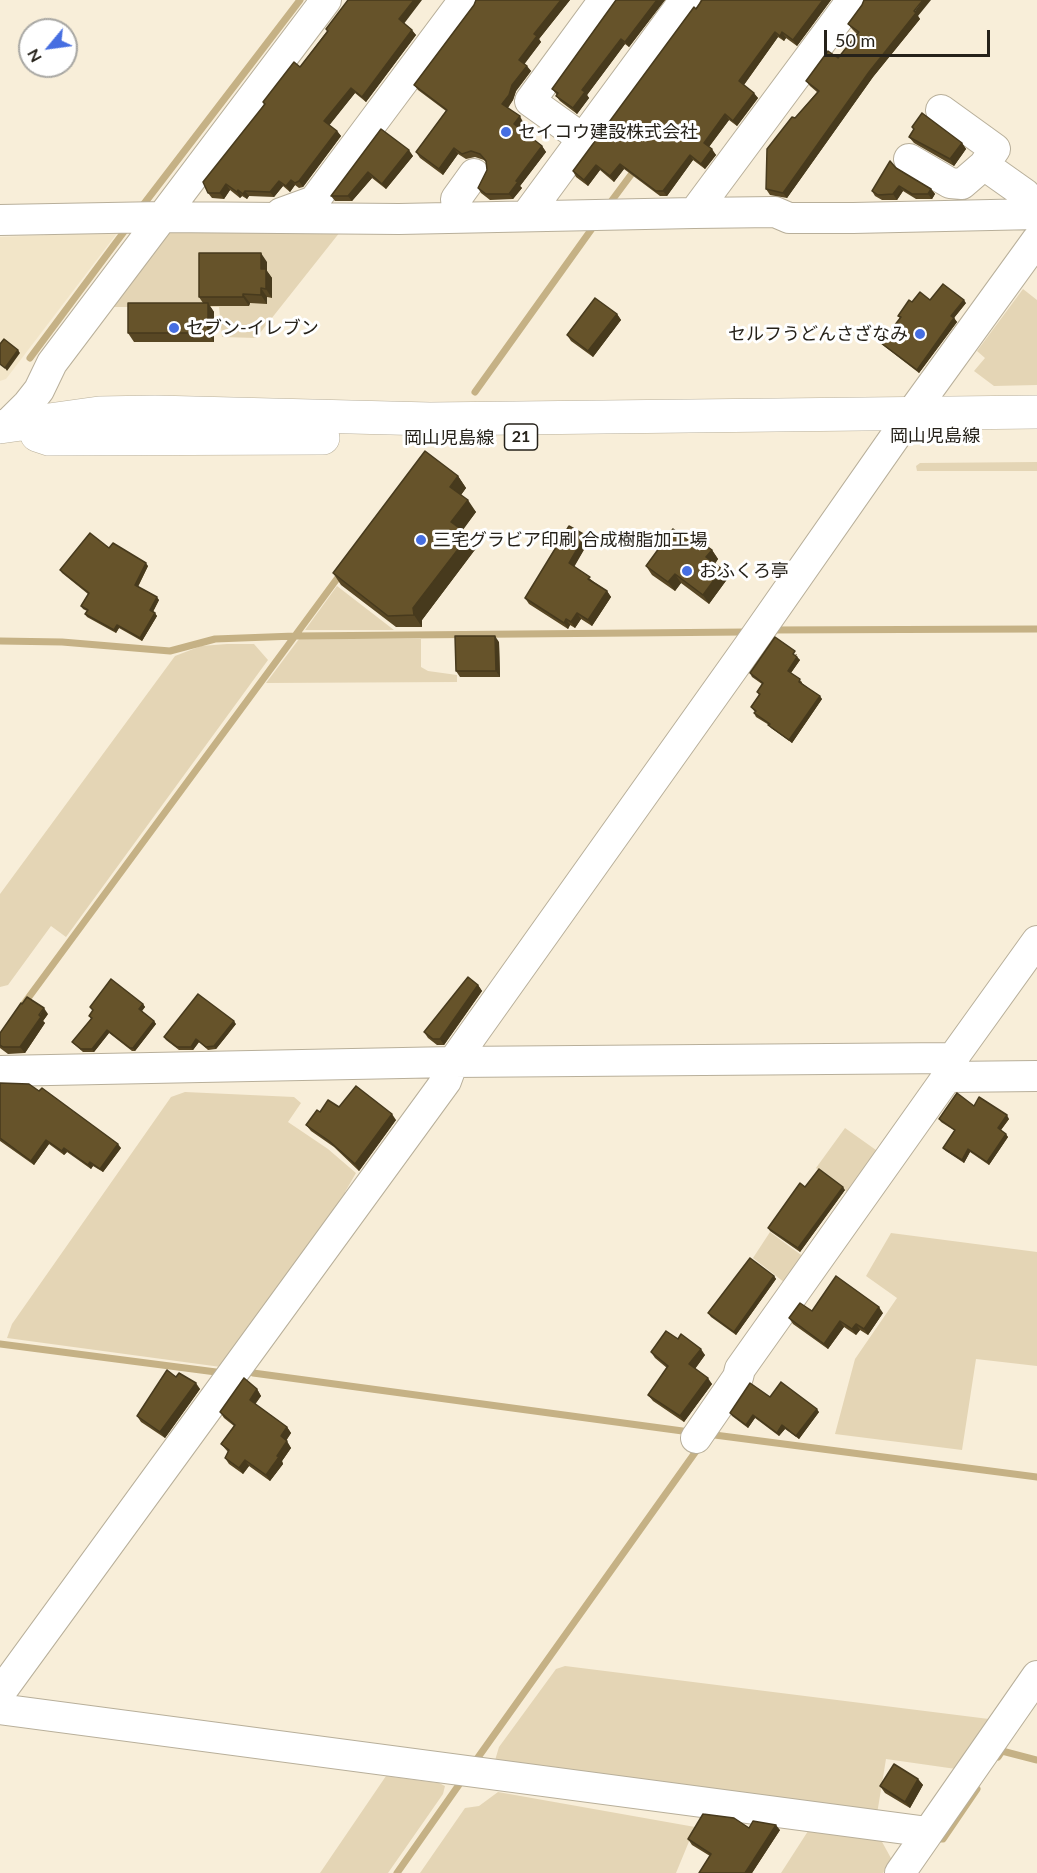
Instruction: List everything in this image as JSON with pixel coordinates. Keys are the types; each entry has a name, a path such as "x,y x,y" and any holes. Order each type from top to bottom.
{"main road":[{"name":"岡山児島線","path":"2,428 99,413 155,412 430,419 903,425 1037,435"},
{"name":"岡山児島線","path":"903,425 1037,412"}],"street":[{"path":"2,428 33,397 143,217 326,0"},
{"path":"270,218 314,201 465,0"},
{"path":"583,140 530,101 604,0"},
{"path":"526,216 685,0"},
{"path":"694,213 852,0"},
{"path":"909,159 950,183 962,184 984,165 995,149 941,110"},
{"path":"0,220 775,212 789,218 810,218 1037,213 1035,205 1025,194 984,165"},
{"path":"458,217 456,199 474,174"},
{"path":"928,1832 470,1771 2,1704 456,1067 903,425 1037,240"},
{"path":"699,1433 738,1377 740,1369 954,1071 1037,941"},
{"path":"0,1071 456,1067 954,1071 1037,1076"},
{"path":"900,1873 1037,1676"}],"shaded area":[{"path":"118,232 6,379 0,381 0,237"},
{"path":"165,232 340,232 256,338 222,337 219,307 109,307"},
{"path":"1023,289 1037,300 1037,385 994,386 974,371 985,358 977,351"},
{"path":"1037,462 1037,471 917,471 916,466 920,463"},
{"path":"337,586 394,630 305,630"},
{"path":"299,639 421,639 421,667 428,671 457,675 457,682 266,683"},
{"path":"254,644 268,660 66,937 51,926 8,985 0,987 0,894 175,656 201,646"},
{"path":"185,1092 294,1097 301,1103 288,1122 328,1149 356,1173 345,1192 345,1201 221,1367 7,1338 12,1324 171,1097"},
{"path":"845,1128 883,1155 854,1197 816,1168"},
{"path":"770,1232 808,1260 789,1286 753,1258"},
{"path":"891,1233 1037,1252 1037,1366 976,1359 962,1450 835,1434 855,1359 897,1298 866,1276"},
{"path":"565,1666 997,1720 963,1770 886,1759 877,1814 493,1767 499,1747 556,1669"},
{"path":"386,1776 439,1783 445,1786 443,1794 388,1873 320,1873"},
{"path":"498,1792 695,1827 676,1873 420,1873 465,1808 479,1806"},
{"path":"810,1828 881,1840 892,1860 883,1873 781,1873"}],"building":[{"path":"348,0 414,0 399,19 412,30 362,97 351,88 324,121 337,131 299,181 295,183 291,180 286,186 279,181 270,192 245,191 243,194 226,184 220,193 208,193 203,182 265,104 263,102 294,62 300,67"},
{"path":"476,0 561,0 534,34 537,36 519,60 527,66 512,85 509,95 502,104 520,116 514,124 542,146 509,194 486,194 478,188 487,170 486,161 480,154 471,151 462,154 454,148 439,169 416,152 447,110 414,85"},
{"path":"616,0 657,0 625,42 621,39 582,90 585,92 573,108 556,96 558,93 552,89"},
{"path":"702,0 823,0 793,40 782,32 780,36 775,32 739,81 754,93 733,121 725,114 704,143 712,149 701,164 690,155 663,191 656,191 620,164 610,176 596,165 584,180 573,171 694,7 696,9"},
{"path":"864,0 923,0 914,11 916,13 869,72 783,193 766,189 767,149 792,117 795,118 819,91 806,81 828,51 838,58 859,32 848,24"},
{"path":"922,113 962,143 950,159 909,137 914,129 912,127"},
{"path":"381,129 409,150 382,184 368,172 348,196 331,196"},
{"path":"890,161 896,168 931,189 928,194 912,194 899,186 893,194 878,195 872,191"},
{"path":"199,253 261,253 261,269 266,269 266,289 261,288 261,295 199,297"},
{"name":"セルフうどんさざなみ","path":"943,284 964,300 951,316 954,318 917,370 881,343 901,317 898,316 909,300 912,302 920,292 930,300"},
{"path":"595,298 617,314 588,351 567,335"},
{"path":"128,303 208,303 208,333 128,333"},
{"path":"4,339 18,350 5,368 0,364 0,344"},
{"name":"三宅グラビア印刷 合成樹脂加工場","path":"425,451 458,476 450,487 468,500 451,522 469,535 413,608 414,615 388,616 333,573"},
{"path":"569,526 585,535 569,563 607,591 588,620 577,613 571,622 566,619 564,623 525,598"},
{"name":"おふくろ亭","path":"673,529 693,544 697,539 712,550 706,557 722,569 703,595 675,574 668,582 646,566"},
{"path":"90,533 109,548 113,543 146,563 135,585 157,597 150,610 155,613 140,638 117,625 114,630 85,614 88,610 81,606 89,593 60,570"},
{"path":"455,636 495,636 496,671 456,671"},
{"path":"775,637 795,651 793,654 797,657 788,671 800,679 799,682 820,696 789,740 754,713 756,711 751,707 760,694 757,692 763,683 750,673"},
{"path":"468,977 478,985 440,1039 433,1039 424,1032"},
{"path":"111,979 143,1004 139,1009 154,1021 133,1048 107,1030 92,1049 81,1049 72,1042 92,1018 89,1016 93,1010 90,1007"},
{"path":"198,994 234,1021 214,1046 206,1047 196,1039 191,1047 177,1047 164,1037"},
{"path":"27,997 44,1008 39,1015 41,1017 20,1047 3,1047 0,1045 0,1033"},
{"path":"0,1083 29,1084 39,1091 42,1088 118,1144 100,1169 90,1162 88,1165 64,1148 62,1151 46,1140 31,1161 0,1138"},
{"path":"356,1086 392,1114 355,1164 329,1141 306,1125 317,1110 320,1112 328,1100 339,1107"},
{"path":"957,1093 974,1106 979,1097 1007,1115 998,1128 1006,1134 987,1162 968,1149 962,1160 943,1148 955,1130 939,1119"},
{"path":"819,1169 843,1187 798,1248 768,1228 800,1183 805,1187"},
{"path":"750,1258 774,1276 734,1332 708,1313"},
{"path":"836,1276 879,1307 864,1329 856,1324 852,1329 840,1321 824,1344 789,1318 800,1303 812,1311"},
{"path":"666,1331 678,1339 681,1334 701,1349 689,1364 708,1378 680,1416 648,1395 668,1366 651,1352"},
{"path":"167,1370 176,1377 179,1373 196,1383 160,1432 137,1416"},
{"path":"244,1378 257,1389 250,1400 287,1427 281,1436 287,1441 266,1475 245,1460 239,1468 225,1458 229,1450 221,1444 235,1425 220,1412"},
{"path":"781,1382 817,1409 796,1436 782,1425 777,1433 753,1415 746,1425 730,1413 750,1383 770,1397"},
{"path":"894,1764 918,1779 905,1802 880,1786"},
{"path":"703,1814 734,1818 749,1828 753,1821 776,1825 745,1873 699,1873 711,1854 688,1839"}],"waterway":[{"path":"140,209 300,0"},
{"path":"607,207 636,168"},
{"path":"475,392 596,223"},
{"path":"30,358 129,225"},
{"path":"23,1005 342,572"},
{"path":"770,630 1037,629"},
{"path":"0,641 62,642 170,651 215,639 295,636 745,632"},
{"path":"0,1344 216,1372"},
{"path":"253,1373 690,1432"},
{"path":"707,1434 1037,1477"},
{"path":"474,1763 699,1447"},
{"path":"998,1757 1002,1751 1037,1760"},
{"path":"397,1873 463,1779"},
{"path":"940,1839 943,1839 977,1789"}],"place":[{"name":"セイコウ建設株式会社","path":"506,132"},
{"name":"セブン-イレブン","path":"174,328"},
{"name":"セルフうどんさざなみ","path":"920,334"},
{"name":"三宅グラビア印刷 合成樹脂加工場","path":"421,540"},
{"name":"おふくろ亭","path":"687,571"}]}
